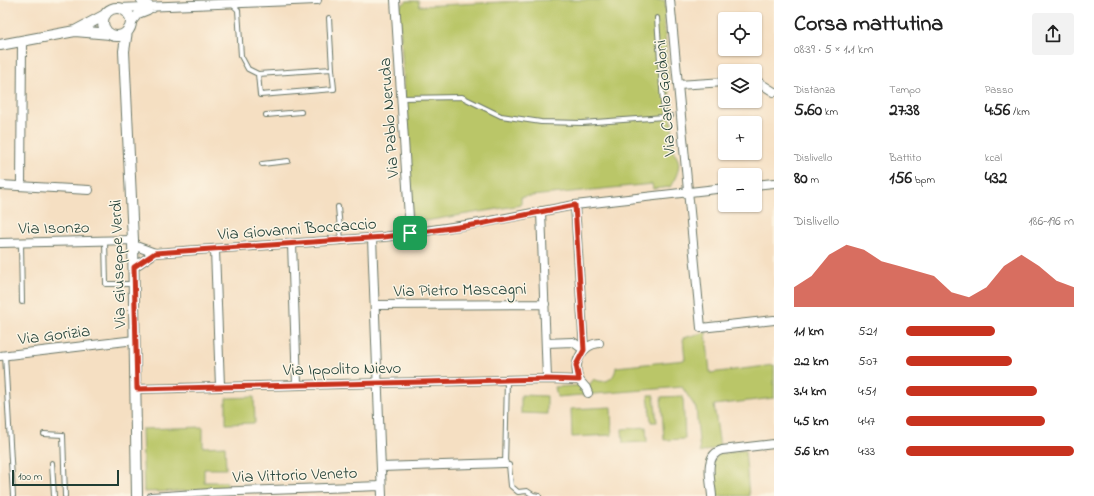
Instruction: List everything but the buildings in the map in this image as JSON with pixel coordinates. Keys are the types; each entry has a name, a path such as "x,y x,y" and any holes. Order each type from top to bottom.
{"street":[{"path":"141,0 153,8"},
{"path":"75,31 119,7 153,8 230,3 317,0"},
{"name":"Via Pablo Neruda","path":"395,0 410,233"},
{"name":"Via Carlo Goldoni","path":"670,0 701,328 774,320"},
{"path":"119,7 129,27"},
{"path":"110,34 103,23 119,7"},
{"path":"0,45 75,31 119,35 129,27 140,13 153,8"},
{"name":"Via Giuseppe Verdi","path":"129,27 124,51 134,267 138,496"},
{"path":"21,186 22,40"},
{"path":"678,85 718,82"},
{"path":"762,84 774,92"},
{"path":"762,184 774,183"},
{"path":"0,185 89,190"},
{"name":"Via Giovanni Boccaccio","path":"133,243 155,253 372,238 480,224 541,210 575,205 718,189"},
{"path":"575,205 584,350"},
{"path":"541,210 547,379"},
{"path":"372,238 376,305 382,496"},
{"name":"Via Isonzo","path":"0,243 105,241 133,243"},
{"path":"292,244 297,384"},
{"path":"215,250 220,386"},
{"path":"134,267 155,253"},
{"name":"Via Pietro Mascagni","path":"376,305 545,304"},
{"name":"Via Gorizia","path":"3,355 135,340"},
{"path":"546,343 573,342 584,350"},
{"path":"588,393 586,388 579,380 576,365 584,350 599,343"},
{"name":"Via Ippolito Nievo","path":"137,389 297,384 547,379 579,380"},
{"path":"712,496 710,462 715,453 722,450 774,444"},
{"path":"381,467 504,463"},
{"name":"Via Vittorio Veneto","path":"211,492 381,486"},
{"path":"152,496 211,492"}],"lane":[{"path":"230,3 238,10 241,56 248,69 258,74 332,69"},
{"path":"258,74 260,95 334,89 329,18"},
{"path":"657,18 664,117"},
{"path":"401,98 460,96 501,116 541,122 587,123 671,116"},
{"path":"266,115 301,112"},
{"path":"262,164 288,161"},
{"path":"338,207 342,240"},
{"path":"105,241 106,284 134,284"},
{"path":"21,242 22,302"},
{"path":"3,355 13,496"},
{"path":"507,380 504,463 505,465 510,465 511,486 518,492 527,491 533,495 539,496"},
{"path":"44,434 63,435 65,496"},
{"path":"52,463 54,496"}],"green space":[{"path":"544,0 665,0 666,18 664,20 674,153 677,157 679,166 677,175 670,187 653,189 652,184 521,197 521,205 419,222 412,217 399,7 407,1 419,1 419,6"},
{"path":"706,332 710,373 774,365 774,398 714,405 720,447 700,453 696,408 682,387 557,397 555,387 589,385 594,379 598,381 606,381 612,378 616,367 685,360 683,338"},
{"path":"521,395 547,396 547,414 521,413"},
{"path":"648,395 654,395 657,422 651,422"},
{"path":"683,396 685,439 664,440 661,397"},
{"path":"254,397 255,423 226,424 226,398"},
{"path":"611,407 612,435 572,437 571,409"},
{"path":"203,427 203,447 225,446 226,469 204,469 204,482 227,482 228,490 144,492 142,429"},
{"path":"646,427 647,442 623,443 622,429"},
{"path":"745,450 749,496 715,496 713,462 718,454"}],"route":[{"path":"575,205 584,350 576,365 576,372 579,380 547,379 297,384 137,389 134,267 155,253 302,244 410,233 480,224 541,210 575,205"}]}
